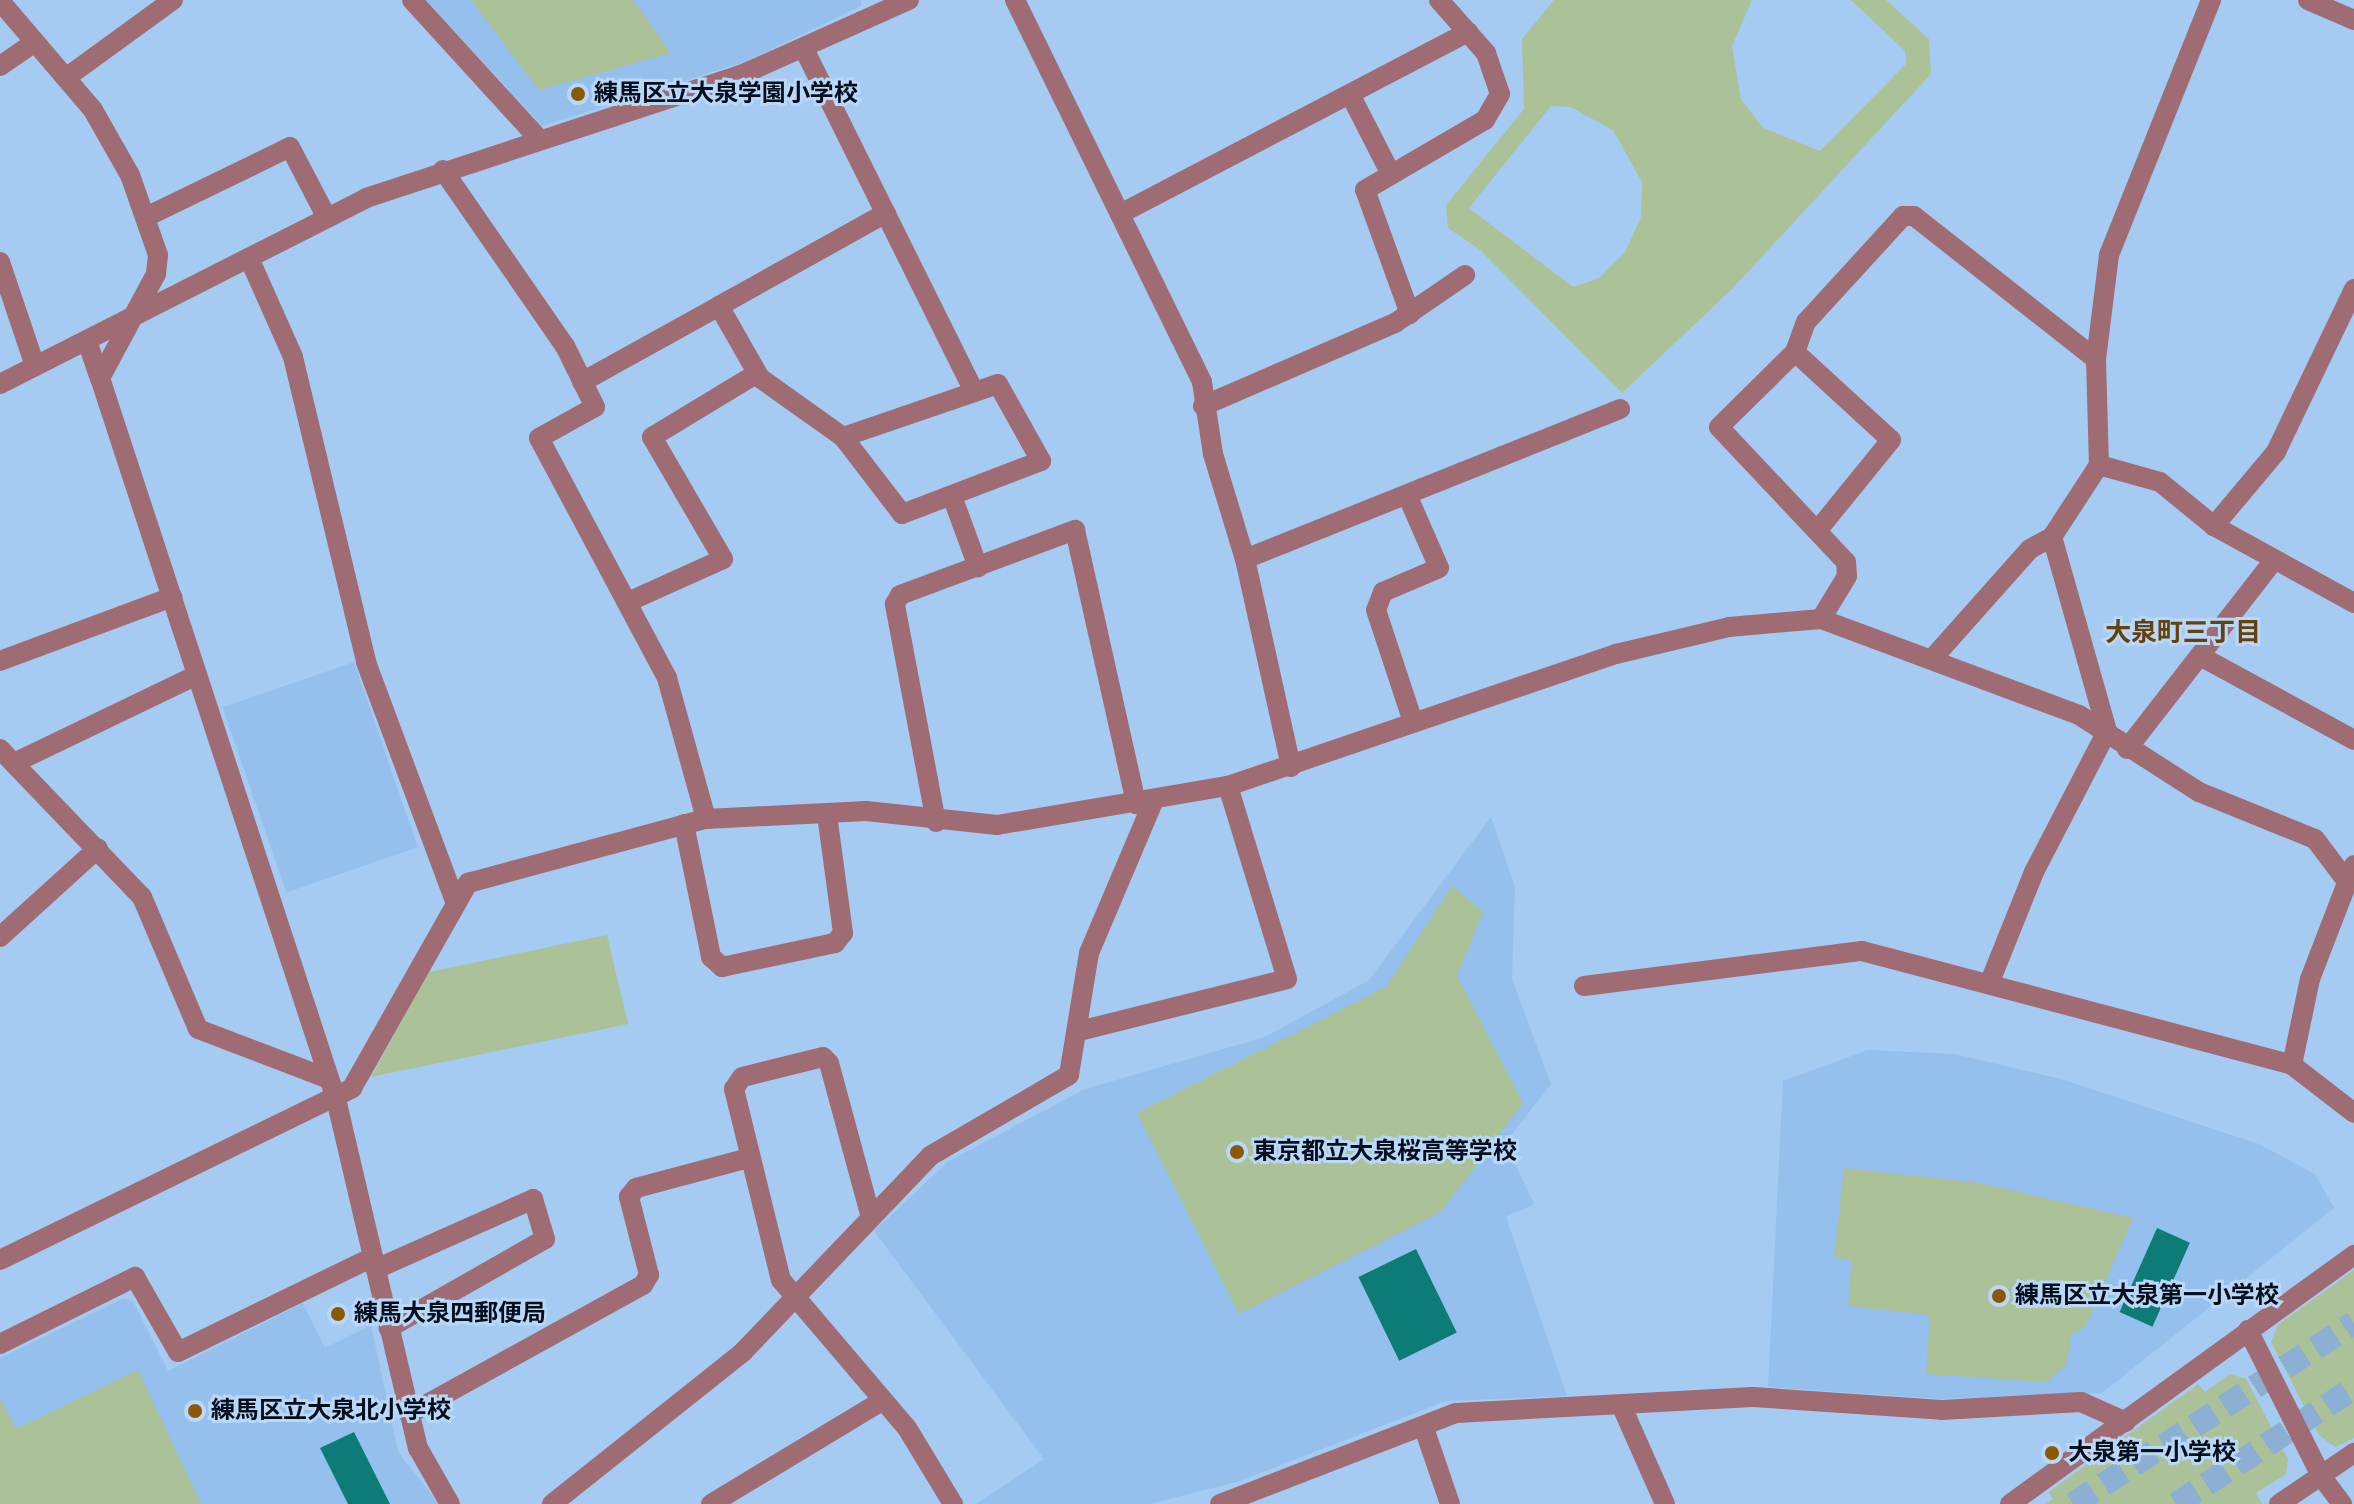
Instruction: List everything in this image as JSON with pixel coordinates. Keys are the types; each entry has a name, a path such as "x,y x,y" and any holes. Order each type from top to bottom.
{"street":[{"path":"67,77 173,0"},
{"path":"412,0 537,137"},
{"path":"0,384 130,321 327,218 443,170 804,49 880,6 909,0"},
{"path":"1015,0 1202,382 1203,406 1245,559 1291,767"},
{"path":"1410,314 1365,190 1496,109 1499,78 1468,32 1439,0"},
{"path":"1932,659 2030,549 2052,537 2099,465 2096,359 2109,255 2211,0"},
{"path":"2308,0 2354,20"},
{"path":"0,1 67,77 101,123 146,217 174,296"},
{"path":"1120,214 1351,96 1468,32"},
{"path":"0,66 35,42"},
{"path":"804,49 974,392"},
{"path":"1351,96 1391,174"},
{"path":"146,217 290,147 327,218"},
{"path":"443,170 582,382 595,407 539,438 630,601 667,678 706,819"},
{"path":"582,382 886,213"},
{"path":"1821,619 1847,576 1846,562 1719,427 1795,352 1806,322 1909,214 2096,359"},
{"path":"100,378 130,321 158,255"},
{"path":"249,258 293,357 366,662 456,904"},
{"path":"0,262 35,366"},
{"path":"1203,406 1410,314 1465,275"},
{"path":"2214,526 2276,452 2354,289"},
{"path":"719,306 756,374 843,437 902,514 1041,461 998,384 843,437"},
{"path":"87,341 336,1099 409,1414 425,1466 450,1504"},
{"path":"1795,352 1891,440 1817,531"},
{"path":"630,601 723,559 652,437 756,374"},
{"path":"1245,559 1408,497 1620,409"},
{"path":"2099,465 2160,482 2214,526 2354,603"},
{"path":"952,496 978,567"},
{"path":"1408,497 1439,568 1383,592 1376,610 1412,719"},
{"path":"552,1504 742,1353 870,1214 930,1156 1069,1075 1079,1031 1089,953 1145,802 1075,530 900,595 895,604 936,822"},
{"path":"1989,984 2034,872 2107,731 2052,537"},
{"path":"2127,749 2274,560"},
{"path":"0,661 172,597"},
{"path":"0,1260 336,1099 352,1088 468,883 706,819 827,814 997,825 1228,786 1291,767 1412,719 1674,638 1821,619 1932,659 2107,731 2127,749 2199,792 2315,839 2351,874 2299,1014 2292,1065"},
{"path":"2200,656 2354,740"},
{"path":"197,675 7,756 142,897 198,1029 329,1079"},
{"path":"1079,1031 1287,979 1228,786"},
{"path":"684,824 711,957 722,967 835,943 843,933 827,814"},
{"path":"0,937 98,848"},
{"path":"1584,986 1862,951 2292,1065 2354,1113"},
{"path":"870,1214 823,1057 742,1077 734,1089 781,1280 794,1299 907,1428 953,1504"},
{"path":"409,1414 643,1285 649,1275 629,1197 636,1188 749,1158"},
{"path":"0,1344 135,1277 178,1352 374,1263 533,1199 545,1239 389,1328"},
{"path":"2010,1504 2354,1255"},
{"path":"2248,1330 2321,1476 2342,1504"},
{"path":"1220,1504 1424,1428 1456,1413 1622,1407 1753,1397 1942,1410 2081,1402 2126,1422"},
{"path":"711,1504 882,1401"},
{"path":"1622,1407 1665,1504"},
{"path":"1424,1428 1450,1504"},
{"path":"2279,1504 2354,1453"}],"shaded area":[{"name":"練馬区立大泉学園小学校","path":"426,0 861,0 861,6 744,62 542,126"},
{"path":"471,0 633,0 671,53 539,90"},
{"path":"1554,0 1752,0 1732,46 1741,99 1763,128 1820,151 1906,64 1905,51 1851,0 1886,0 1929,39 1931,74 1733,288 1622,393 1479,249 1448,228 1446,205 1524,109 1522,39","holes":["1551,106 1570,107 1613,130 1642,182 1641,217 1625,252 1599,278 1573,287 1469,208"]},
{"path":"354,662 418,847 286,893 223,707"},
{"name":"東京都立大泉桜高等学校","path":"1491,817 1515,887 1512,979 1551,1084 1505,1143 1534,1204 1506,1217 1567,1396 1446,1401 1240,1481 1150,1504 976,1504 1044,1459 874,1231 949,1161 1085,1089 1265,1037 1369,980"},
{"path":"1452,886 1483,912 1457,976 1523,1103 1441,1212 1239,1314 1137,1113 1386,987"},
{"path":"607,935 628,1024 371,1077 429,972"},
{"name":"練馬区立大泉第一小学校","path":"1868,1050 1954,1054 2061,1079 2259,1144 2315,1174 2334,1208 2102,1393 1939,1399 1768,1387 1783,1081"},
{"path":"1844,1168 1980,1183 2133,1218 2085,1327 2071,1335 2067,1363 2047,1382 1926,1374 1930,1315 1848,1306 1852,1260 1834,1257"},
{"path":"2157,1228 2190,1243 2152,1327 2120,1312"},
{"path":"1416,1249 1457,1333 1399,1361 1358,1277"},
{"path":"2354,1270 2354,1438 2335,1447 2319,1435 2271,1342 2279,1324"},
{"name":"練馬区立大泉北小学校","path":"124,1298 133,1301 168,1371 303,1303 325,1348 371,1325 398,1452 439,1504 0,1504 0,1358"},
{"path":"138,1370 201,1504 0,1504 0,1399 16,1429"},
{"path":"2230,1374 2246,1379 2288,1459 2286,1474 2256,1493 2262,1504 2045,1504 2053,1499 2049,1492 2198,1384 2205,1392"},
{"path":"354,1432 390,1504 348,1504 320,1448"}],"tunnel":[{"path":"2073,1504 2354,1323"},
{"path":"2176,1504 2354,1388"}],"place":[{"name":"練馬区立大泉学園小学校","path":"578,94"},
{"name":"東京都立大泉桜高等学校","path":"1237,1152"},
{"name":"練馬区立大泉第一小学校","path":"1999,1296"},
{"name":"練馬大泉四郵便局","path":"338,1314"},
{"name":"練馬区立大泉北小学校","path":"195,1411"},
{"name":"大泉第一小学校","path":"2052,1453"}],"district":[{"name":"大泉町三丁目","path":"2183,633"}]}
